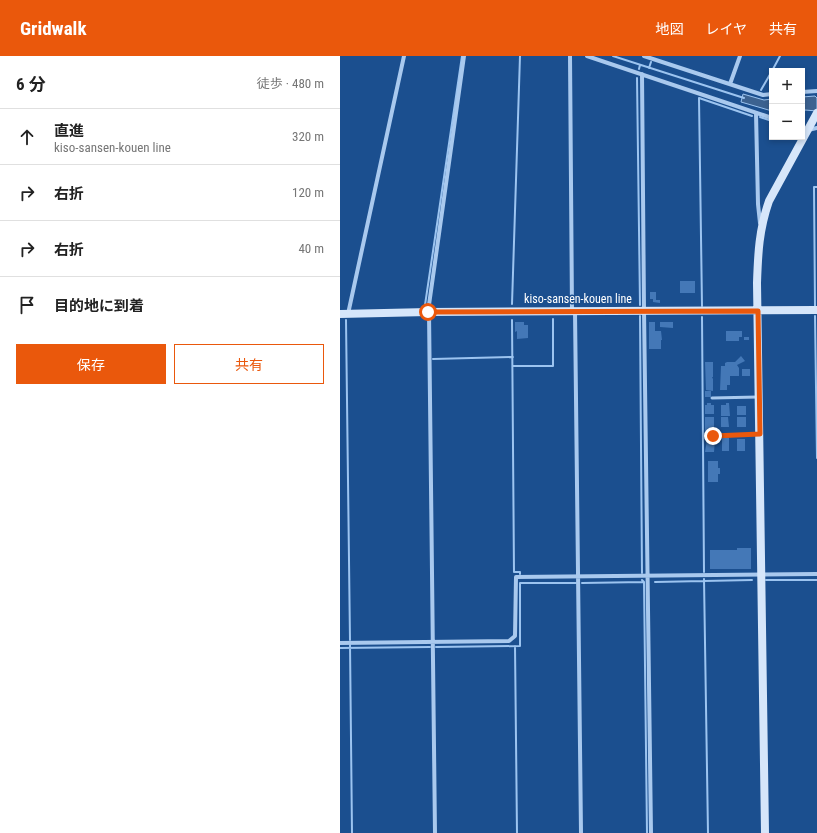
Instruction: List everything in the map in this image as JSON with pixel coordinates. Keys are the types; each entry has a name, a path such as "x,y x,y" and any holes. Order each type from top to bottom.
{"street":[{"path":"344,314 404,56"},
{"path":"435,833 429,312 464,56"},
{"path":"570,56 581,833"},
{"path":"587,56 769,117"},
{"path":"644,56 763,95 769,94"},
{"path":"730,84 740,56"},
{"path":"642,74 651,833"},
{"path":"805,92 817,91"},
{"path":"756,112 758,204 761,230"},
{"path":"805,129 817,113"},
{"path":"805,129 817,128"},
{"path":"765,833 757,283 758,248 769,201 800,140"},
{"name":"kiso-sansen-kouen line","path":"344,314 644,310 708,312 817,310"},
{"path":"340,643 509,641 515,636 516,577 578,575 817,574"}],"lane":[{"path":"712,398 759,397"},
{"path":"713,436 760,434"}],"water":[{"path":"743,94 764,100 769,99 769,110 741,102"},
{"path":"815,96 817,98 817,111 805,110 805,97"}],"building":[{"path":"680,281 695,281 695,293 680,293"},
{"path":"650,292 656,292 656,300 660,300 660,303 653,302 653,299 650,299"},
{"path":"515,322 524,322 524,325 528,325 528,338 517,339"},
{"path":"649,322 655,322 655,331 661,331 661,349 649,349"},
{"path":"660,322 673,322 673,328 660,327"},
{"path":"726,331 742,331 742,337 739,337 739,341 726,341"},
{"path":"744,337 749,337 749,340 744,340"},
{"path":"741,356 745,361 737,365 739,368 739,376 730,376 730,385 727,385 727,390 720,390 721,366 725,366 725,363 727,362 735,362"},
{"path":"705,362 713,362 713,391 706,390"},
{"path":"742,369 750,369 750,376 742,376"},
{"path":"705,391 711,391 711,397 705,397"},
{"path":"707,403 714,405 714,414 705,414 705,405 707,405"},
{"path":"726,403 729,403 730,416 721,416 721,405 726,405"},
{"path":"737,406 746,406 746,415 737,415"},
{"path":"705,417 714,417 714,429 711,429 711,431 705,432"},
{"path":"721,417 728,417 729,427 721,427"},
{"path":"737,417 746,417 746,427 737,427"},
{"path":"722,438 729,438 729,451 722,451"},
{"path":"737,439 745,439 745,451 737,451"},
{"path":"707,440 715,440 714,452 705,452"},
{"path":"708,461 718,461 720,474 718,474 718,482 708,482"},
{"path":"737,548 751,548 751,569 710,569 710,550 737,550"}],"waterway":[{"path":"425,305 462,56"},
{"path":"512,304 520,56"},
{"path":"613,56 744,98"},
{"path":"774,68 780,56"},
{"path":"649,68 651,62"},
{"path":"639,69 640,65"},
{"path":"761,90 769,76"},
{"path":"637,78 640,305"},
{"path":"702,306 699,98 752,116"},
{"path":"760,117 769,120"},
{"path":"815,306 814,187 817,187"},
{"path":"640,316 642,573"},
{"path":"815,316 817,458"},
{"path":"702,317 704,572"},
{"path":"513,366 553,366 553,319"},
{"path":"346,320 350,640"},
{"path":"512,320 514,572 520,572 520,574"},
{"path":"433,359 513,357"},
{"path":"704,579 708,833"},
{"path":"642,580 644,582 647,833"},
{"path":"655,582 752,580"},
{"path":"766,580 817,580"},
{"path":"582,583 644,582"},
{"path":"436,647 520,646 520,583 576,583"},
{"path":"350,645 352,833"},
{"path":"515,646 517,833"},
{"path":"340,648 430,647"}],"route":[{"path":"428,312 644,310 708,312 758,311 760,434 713,436"}]}
